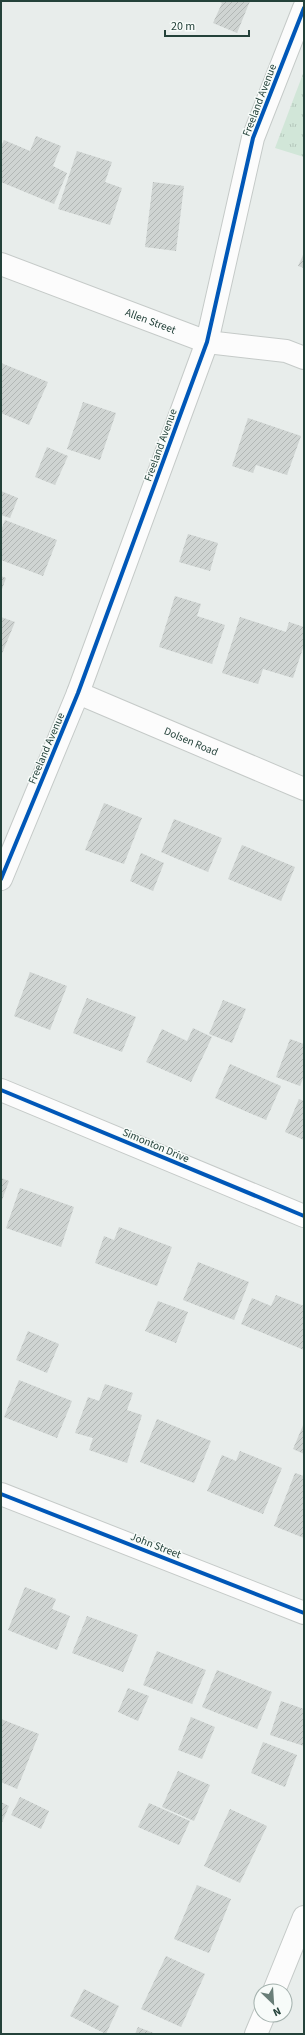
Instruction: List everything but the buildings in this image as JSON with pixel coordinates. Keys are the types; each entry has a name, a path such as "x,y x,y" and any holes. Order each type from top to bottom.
{"street":[{"name":"Freeland Avenue","path":"1,879 78,693 207,342 253,138 304,8"},
{"name":"Allen Street","path":"1,264 207,342 286,350 304,358"},
{"name":"Dolsen Road","path":"78,693 304,789"},
{"name":"Simonton Drive","path":"1,1090 304,1216"},
{"name":"John Street","path":"1,1494 304,1613"},
{"path":"277,1983 304,1917"},
{"path":"256,2034 261,2023"}],"green space":[{"path":"304,71 304,157 275,148"}],"cycle path":[{"path":"1,879 78,693 207,342 253,138 304,8"},
{"path":"1,1090 304,1216"},
{"path":"1,1494 304,1613"}]}
